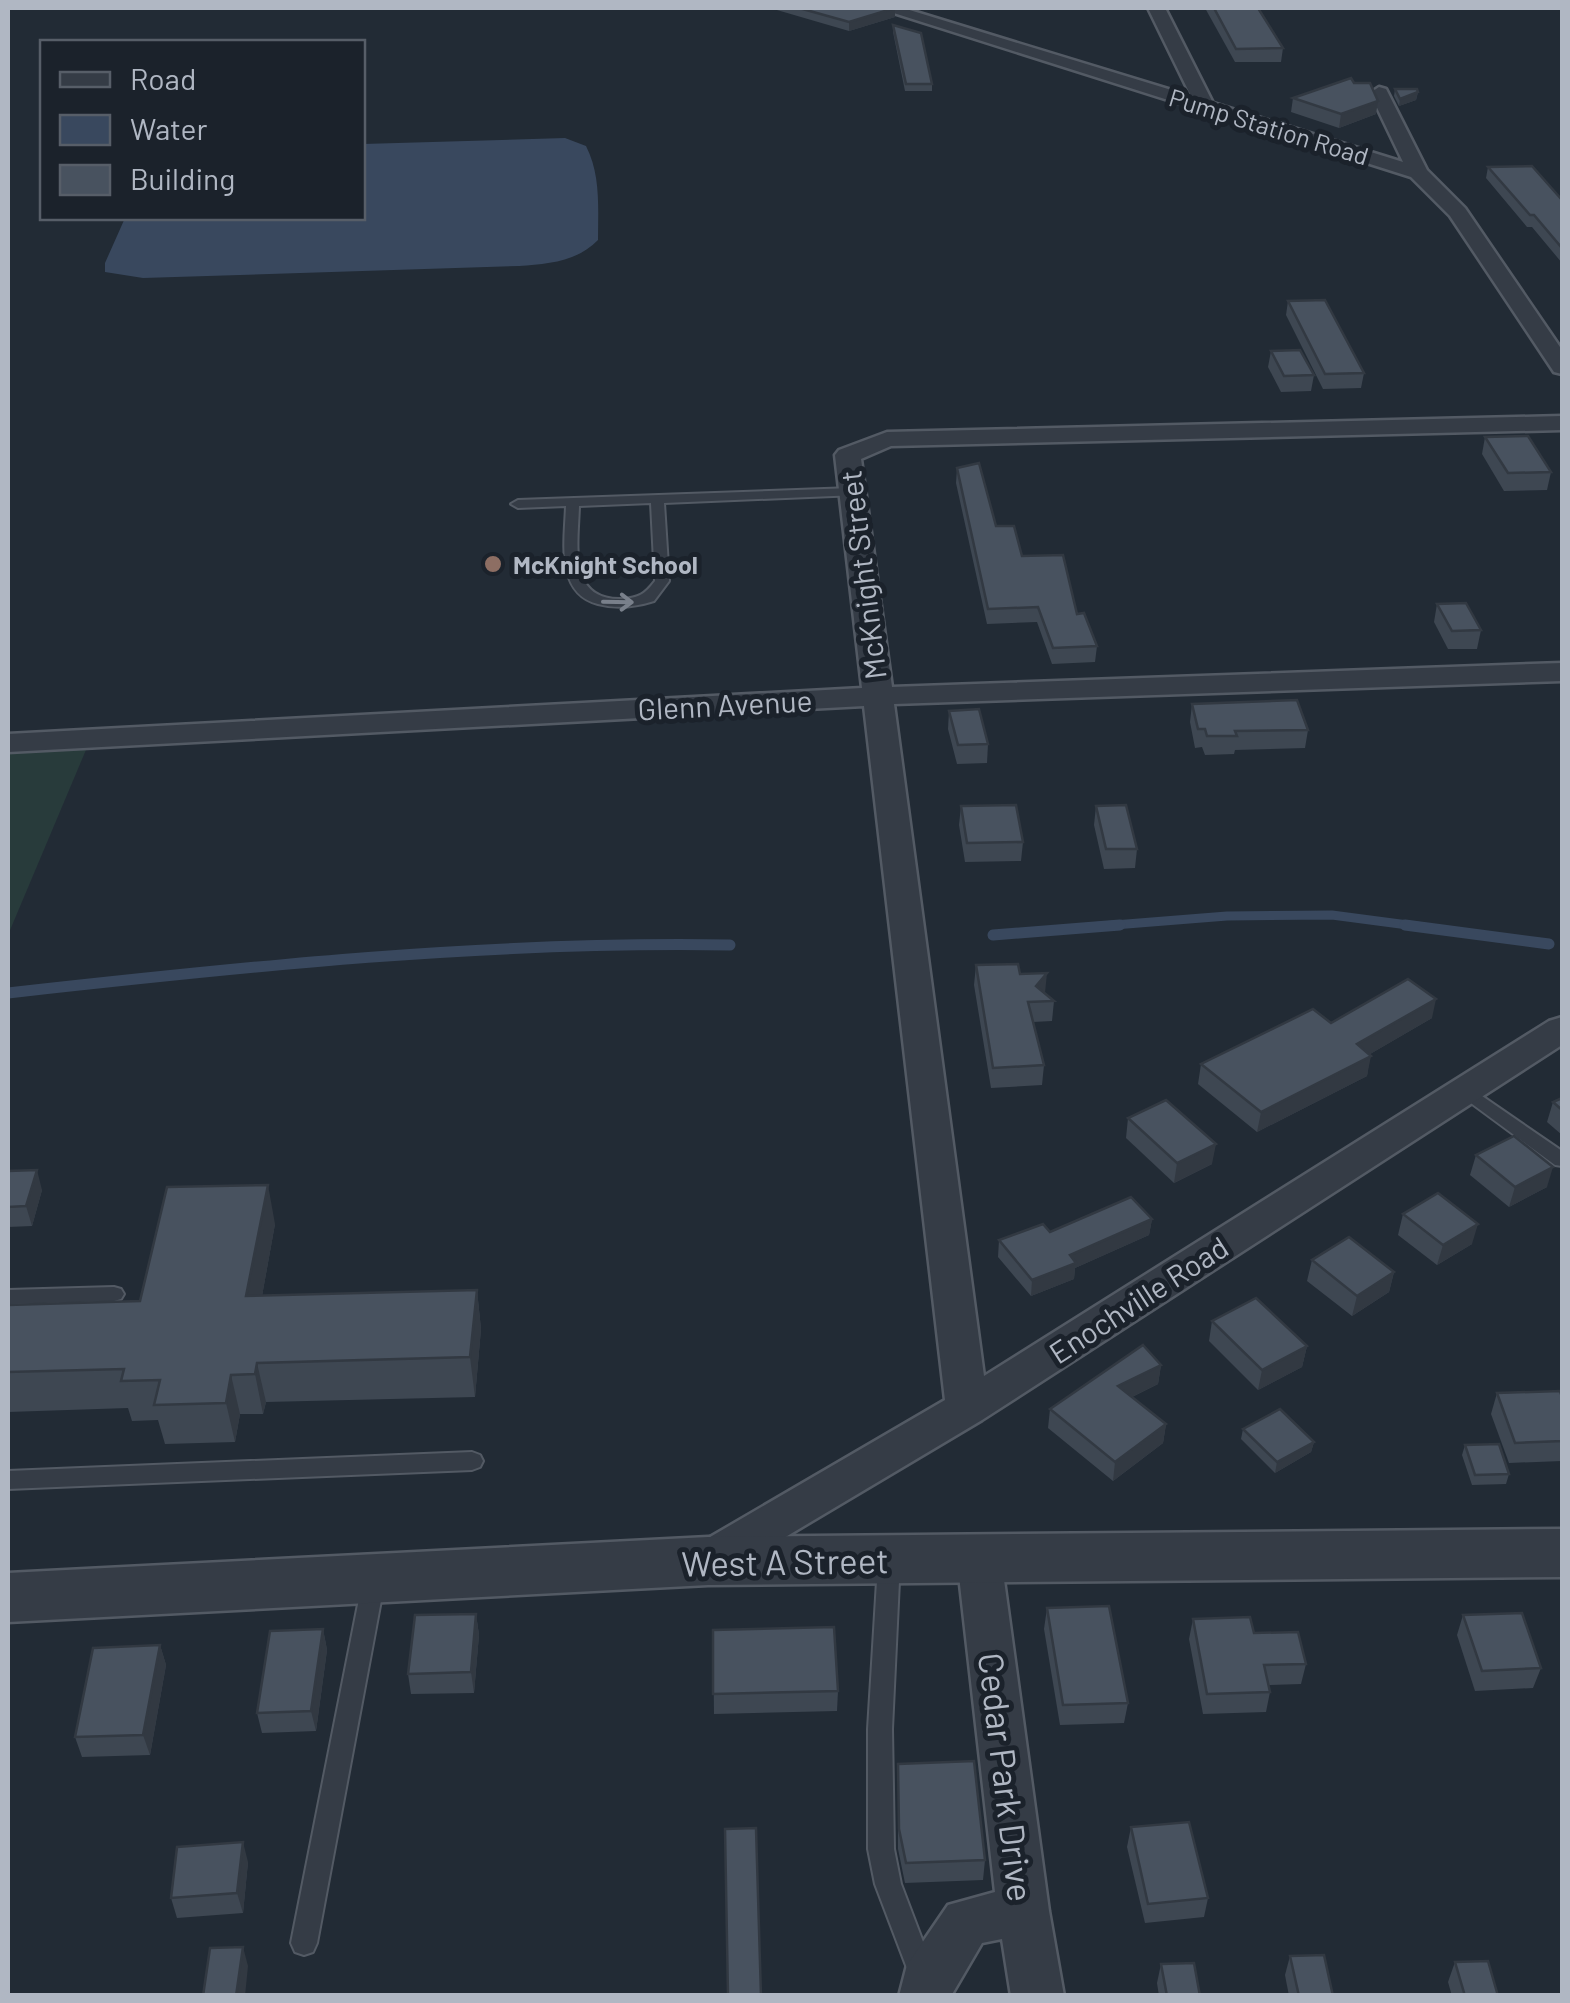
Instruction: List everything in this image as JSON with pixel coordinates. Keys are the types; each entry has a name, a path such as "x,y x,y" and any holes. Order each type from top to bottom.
{"street":[{"name":"Pump Station Road","path":"887,8 1418,173 1458,212 1562,367"},
{"path":"1157,8 1205,106"},
{"path":"1380,94 1418,173"},
{"name":"McKnight Street","path":"967,1408 848,455 888,438 1562,423"},
{"name":"Glenn Avenue","path":"8,742 877,696 1562,672"},
{"name":"Enochville Road","path":"708,1561 967,1408 1562,1029"},
{"name":"West A Street","path":"8,1598 708,1561 1562,1553"},
{"name":"Cedar Park Drive","path":"979,1558 1023,1912 1038,1996"},
{"path":"925,1989 966,1922 1023,1912"}],"lane":[{"path":"518,504 852,492"},
{"path":"573,502 573,578 580,594 596,602 616,604 649,598 662,582 658,500"},
{"path":"1466,1090 1562,1160"},
{"path":"8,1297 114,1294"},
{"path":"8,1480 472,1461"},
{"path":"884,1559 888,1580 880,1730 881,1849 888,1884 925,1989"},
{"path":"304,1942 374,1578"}],"shaded area":[{"path":"91,738 8,935 8,743"}],"water":[{"path":"565,138 586,146 598,192 598,240 581,253 561,260 519,266 143,278 105,272 105,263 124,220 365,220 365,144"}],"building":[{"path":"799,8 895,8 849,22"},
{"path":"1214,8 1258,8 1283,48 1236,49"},
{"path":"893,25 921,33 932,84 906,84"},
{"path":"1351,78 1354,83 1370,83 1378,101 1341,114 1293,98"},
{"path":"1395,89 1417,89 1418,92 1400,99"},
{"path":"1532,166 1562,200 1562,248 1488,167"},
{"path":"1325,300 1364,373 1325,374 1288,301"},
{"path":"1300,350 1314,375 1284,376 1271,351"},
{"path":"1528,436 1551,472 1508,473 1485,437"},
{"path":"979,463 996,526 1014,526 1022,556 1063,555 1077,614 1084,613 1097,646 1053,648 1038,607 988,609 957,468"},
{"path":"1466,603 1481,630 1452,631 1437,604"},
{"path":"1297,700 1308,730 1235,731 1237,736 1207,736 1205,729 1198,729 1192,704"},
{"path":"979,709 988,744 958,745 949,711"},
{"path":"1016,805 1023,842 967,843 961,806"},
{"path":"1126,805 1137,849 1106,849 1096,806"},
{"path":"1018,964 1020,974 1047,973 1036,986 1054,1001 1028,1002 1044,1065 993,1068 976,965"},
{"path":"1408,979 1436,999 1357,1044 1371,1056 1261,1112 1201,1064 1313,1009 1331,1023"},
{"path":"1166,1100 1216,1144 1177,1163 1128,1118"},
{"path":"1514,1136 1553,1167 1515,1187 1476,1155"},
{"path":"37,1170 26,1206 8,1207 8,1171"},
{"path":"268,1185 246,1296 477,1290 470,1357 257,1363 255,1374 231,1375 226,1403 154,1405 160,1380 121,1381 124,1369 8,1372 8,1305 140,1301 167,1187"},
{"path":"1438,1193 1478,1224 1443,1245 1403,1214"},
{"path":"1131,1197 1152,1219 1070,1255 1076,1263 1032,1280 999,1240 1043,1224 1050,1232"},
{"path":"1349,1237 1394,1272 1357,1296 1312,1260"},
{"path":"1256,1298 1307,1346 1262,1370 1212,1321"},
{"path":"1143,1345 1161,1365 1118,1386 1166,1424 1115,1462 1050,1409"},
{"path":"1560,1391 1562,1441 1515,1443 1497,1393"},
{"path":"1280,1409 1314,1442 1277,1462 1243,1429"},
{"path":"1499,1444 1509,1474 1475,1475 1465,1445"},
{"path":"1109,1606 1128,1703 1063,1705 1047,1608"},
{"path":"1522,1613 1541,1668 1482,1671 1463,1615"},
{"path":"476,1614 471,1672 408,1674 415,1615"},
{"path":"1250,1617 1254,1633 1298,1632 1306,1664 1264,1665 1270,1692 1207,1694 1193,1619"},
{"path":"834,1627 838,1691 713,1694 713,1630"},
{"path":"323,1629 311,1711 257,1713 270,1631"},
{"path":"160,1645 143,1735 75,1737 93,1648"},
{"path":"974,1761 985,1860 906,1863 899,1829 898,1764"},
{"path":"1189,1822 1208,1898 1148,1904 1131,1827"},
{"path":"756,1828 761,1996 728,1996 725,1829"},
{"path":"243,1842 237,1893 171,1898 177,1847"},
{"path":"243,1947 236,1996 203,1996 210,1948"},
{"path":"1324,1955 1333,1996 1299,1996 1290,1956"},
{"path":"1488,1961 1498,1996 1465,1996 1455,1962"},
{"path":"1194,1963 1200,1996 1167,1996 1161,1964"}],"waterway":[{"path":"1089,927 1227,916 1332,915 1423,927"},
{"path":"993,935 1120,925"},
{"path":"1405,925 1549,944"},
{"path":"8,993 458,951 730,945"}],"place":[{"name":"McKnight School","path":"493,564"}]}
